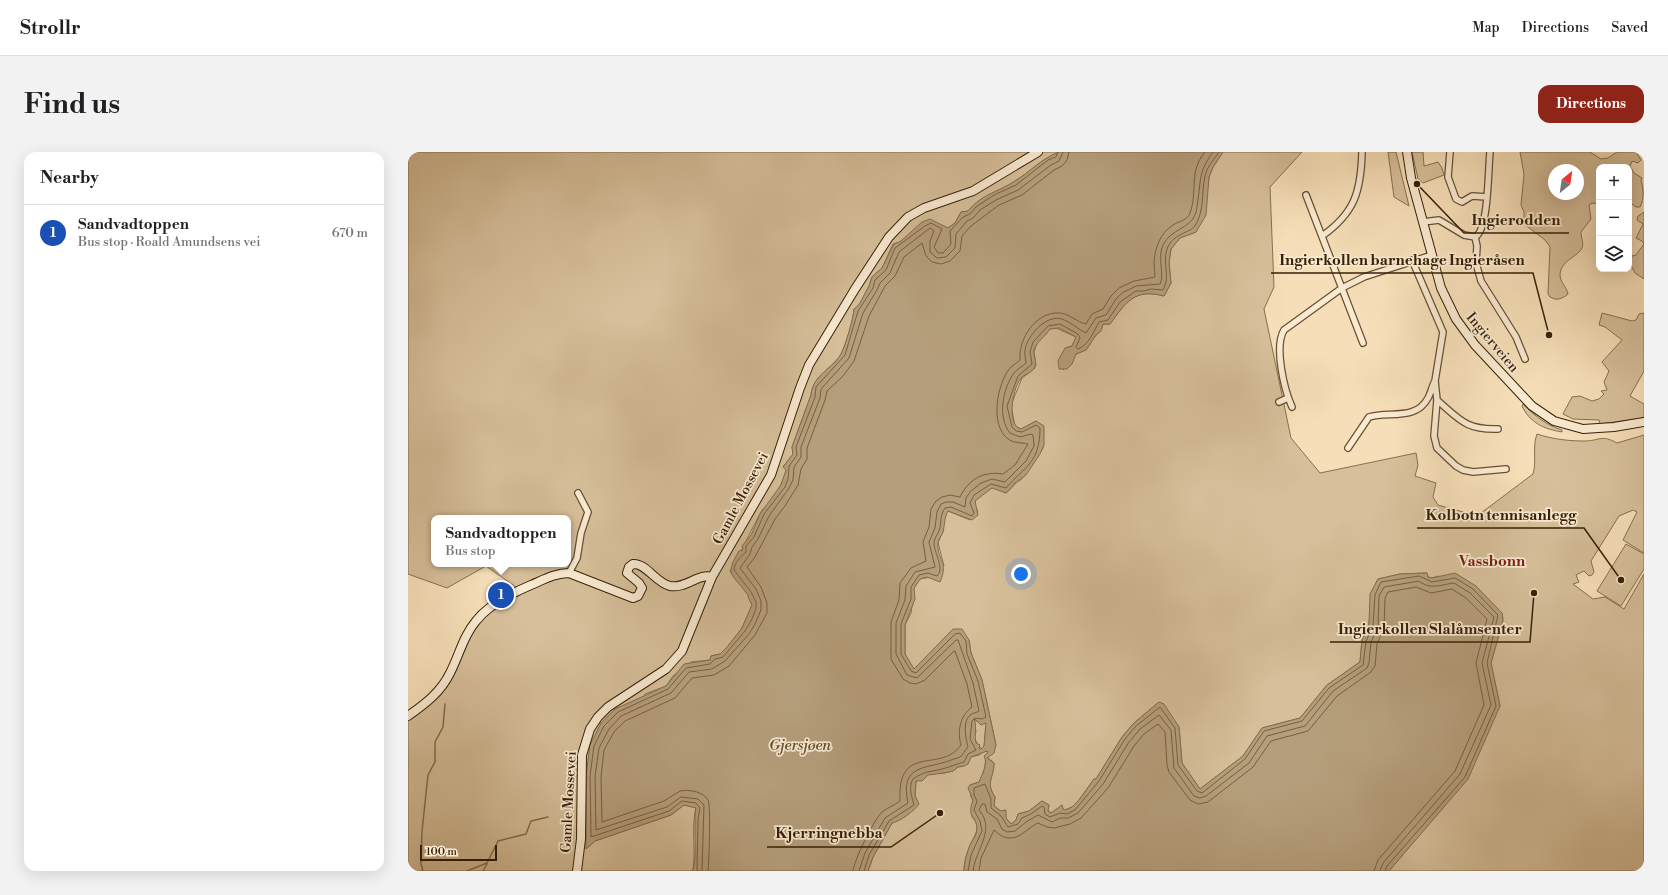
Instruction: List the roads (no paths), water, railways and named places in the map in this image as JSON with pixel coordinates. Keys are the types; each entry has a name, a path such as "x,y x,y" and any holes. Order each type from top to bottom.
{"main road":[{"name":"Gamle Mossevei","path":"577,871 581,840 582,755 590,729 598,717 608,707 653,678 676,660 687,640 712,577 771,475 809,365 849,298 889,237 904,220 918,211 973,191 1038,152"},
{"name":"Ingierveien","path":"1407,152 1411,178 1446,300 1461,328 1475,345 1539,412 1554,421 1576,428 1609,427 1644,422"},
{"path":"408,716 422,706 442,686 469,631 483,613 526,587 557,574 569,573 632,598 638,596 642,588 639,582 628,573 629,566 633,564 642,566 658,581 671,586 684,585 704,577 712,577"}],"street":[{"path":"1322,236 1339,222 1352,204 1360,181 1362,152"},
{"path":"1450,152 1447,174 1455,198 1462,202 1472,196 1487,197"},
{"path":"1475,237 1482,230 1487,197 1490,152"},
{"path":"1306,194 1363,343"},
{"path":"1423,222 1439,220 1464,235 1475,237"},
{"path":"1475,237 1477,246 1476,263 1481,281 1516,337 1525,359"},
{"path":"1292,407 1288,398 1279,350 1282,334 1290,324 1342,288 1376,272 1432,255"},
{"path":"1348,448 1369,417 1408,413 1420,408 1427,400 1435,380 1443,332 1412,260"},
{"path":"1435,380 1437,400 1434,441 1444,456 1456,466 1473,472 1506,469"},
{"path":"1280,402 1288,398"},
{"path":"1437,400 1466,424 1481,430 1498,429"},
{"path":"569,573 577,558 581,533 588,512 578,493"}],"water":[{"name":"Gjersjøen","path":"1059,152 1223,152 1213,167 1209,177 1206,215 1196,232 1180,238 1171,249 1169,263 1171,283 1164,296 1146,294 1138,296 1126,303 1110,324 1103,324 1101,331 1096,335 1086,350 1076,354 1072,364 1067,369 1059,369 1058,361 1065,348 1072,346 1076,337 1059,328 1050,329 1037,344 1034,350 1035,366 1032,371 1022,377 1019,382 1012,403 1012,411 1015,424 1018,428 1021,429 1036,421 1044,426 1044,445 1040,454 1026,475 1016,482 1006,493 992,488 975,501 978,515 972,520 948,511 943,532 938,543 938,549 943,565 940,582 927,577 920,579 914,588 915,599 905,625 905,654 914,669 953,629 962,629 969,640 971,653 982,680 996,745 994,753 987,758 994,763 990,784 995,797 994,806 1001,811 1006,810 1006,818 1011,824 1016,820 1018,814 1029,811 1042,801 1049,805 1048,811 1051,813 1062,805 1063,809 1065,810 1072,807 1094,779 1096,779 1122,737 1134,723 1159,702 1164,704 1179,727 1182,763 1200,789 1243,756 1262,728 1300,718 1327,685 1360,662 1362,640 1369,625 1370,594 1378,579 1400,574 1427,573 1428,577 1432,578 1455,573 1476,586 1502,613 1503,620 1491,663 1500,706 1468,779 1389,871 964,871 967,853 977,831 977,825 971,814 973,800 968,788 970,785 979,782 984,769 984,756 988,752 987,751 971,757 968,764 958,767 953,771 928,775 922,781 916,781 915,796 919,804 907,815 892,823 873,857 868,871 692,871 695,860 696,808 684,805 671,815 595,841 586,849 586,776 590,745 601,723 615,709 666,686 684,664 710,660 711,656 720,654 742,628 752,605 748,595 732,574 731,570 734,559 739,551 743,550 742,546 751,535 760,514 781,485 786,470 783,467 793,454 792,447 811,395 812,388 819,377 841,354 849,332 854,309 859,305 872,277 882,268 894,244 901,241 922,222 930,219 948,228 955,223 961,212 968,211 979,200 1015,181","holes":["974,718 981,725 986,723 984,746 981,749 979,748 980,745 976,743"]}],"waterway":[{"path":"423,871 421,864 422,831 428,775 435,762 435,742 443,727 445,704"},
{"path":"467,871 487,863 498,841 526,834 531,821 548,817"},
{"path":"483,871 487,864"}],"place":[{"name":"Ingierodden","path":"1417,184"},
{"name":"Ingierkollen barnehage Ingieråsen","path":"1549,335"},
{"name":"Kolbotn tennisanlegg","path":"1621,580"},
{"name":"Ingierkollen Slalåmsenter","path":"1534,593"},
{"name":"Sandvadtoppen","path":"501,595"},
{"name":"Kjerringnebba","path":"940,813"}],"district":[{"name":"Vassbonn","path":"1492,561"}]}
